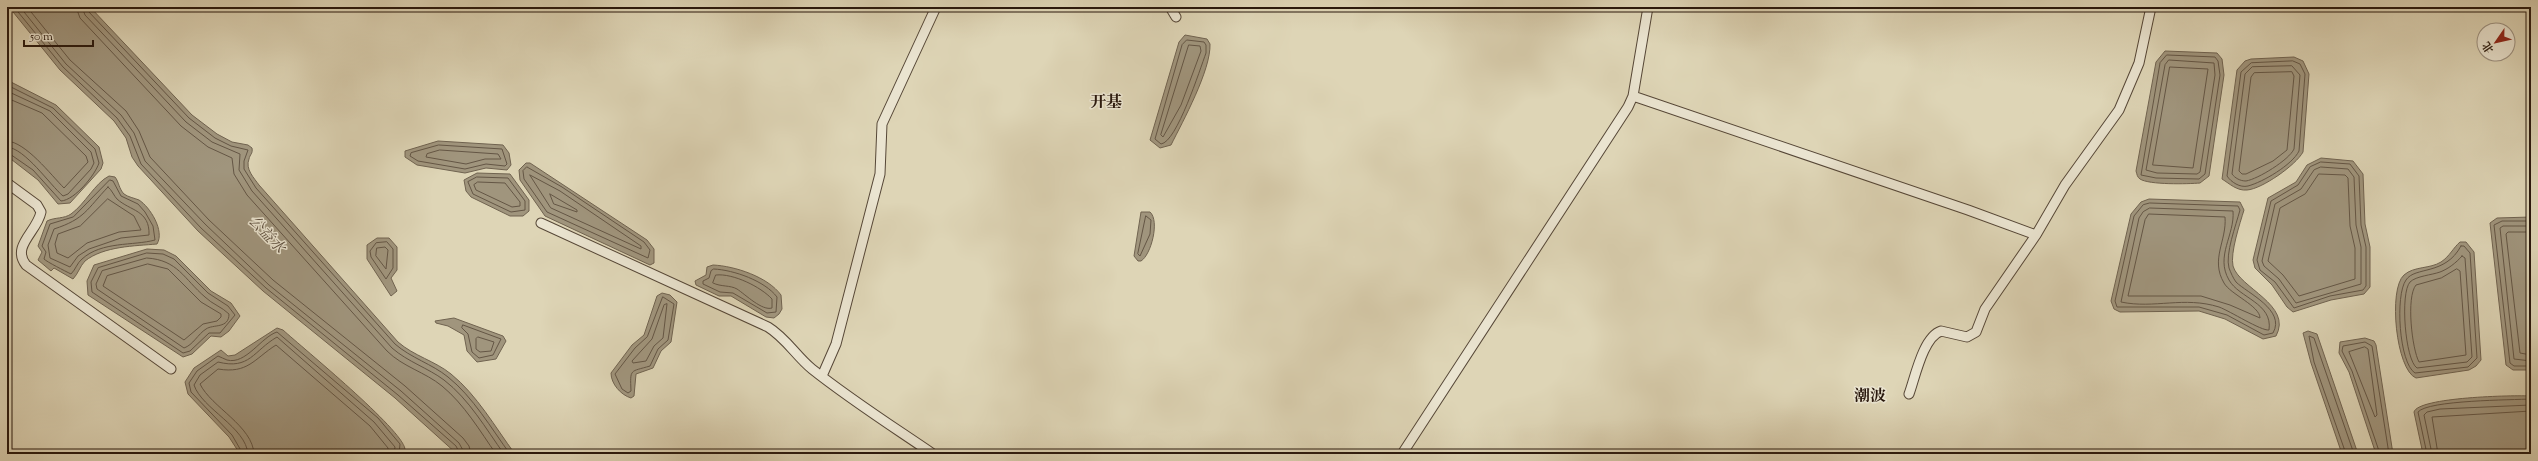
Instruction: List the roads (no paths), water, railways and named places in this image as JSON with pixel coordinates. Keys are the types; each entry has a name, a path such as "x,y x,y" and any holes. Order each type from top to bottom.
{"street":[{"path":"822,376 836,344 880,174 882,124 936,7"},
{"path":"1170,7 1176,17"},
{"path":"1402,454 1618,124 1633,96 1648,7"},
{"path":"1909,394 1930,340 1940,331 1968,337 1974,334 1985,309 2036,235 2065,185 2112,121 2129,92 2139,63 2151,7"},
{"path":"1633,96 1960,207 2036,235"},
{"path":"7,183 37,205 41,212 20,250 21,258 26,265 171,369"},
{"path":"541,223 768,327 783,338 810,368 933,454"}],"water":[{"name":"公益水","path":"9,7 90,7 192,115 217,134 232,142 248,145 252,148 248,166 259,185 398,342 404,347 445,369 460,382 477,401 515,454 457,454 395,398 263,291 198,231 138,166 132,157 126,138 114,121 60,70"},
{"path":"1185,35 1207,39 1210,44 1209,55 1201,81 1171,145 1160,148 1150,140 1179,42"},
{"path":"2165,51 2217,53 2222,59 2224,75 2209,176 2200,183 2169,184 2145,181 2140,179 2136,171 2156,62"},
{"path":"2294,57 2303,61 2309,74 2303,152 2278,176 2269,181 2253,189 2243,190 2237,188 2222,179 2237,70 2245,61 2251,59"},
{"path":"7,80 56,105 99,147 103,163 101,169 70,203 58,204 38,180 7,156"},
{"path":"438,141 503,145 509,153 511,165 507,170 486,168 465,173 417,165 405,157 405,151"},
{"path":"2321,158 2353,161 2363,174 2365,224 2370,247 2370,287 2364,294 2331,300 2293,312 2287,307 2272,285 2255,268 2253,260 2268,198 2296,182 2307,165"},
{"path":"526,163 530,163 647,240 654,249 654,263 650,265 545,216 520,180 519,170"},
{"path":"477,173 510,174 529,200 529,211 523,216 510,216 471,197 466,191 464,180"},
{"path":"109,176 115,177 124,194 139,200 148,208 158,226 159,239 157,244 130,246 101,252 85,261 73,279 54,268 51,271 38,260 42,252 38,246 47,221 71,214 81,205 99,183"},
{"path":"2149,199 2240,202 2244,210 2234,246 2232,260 2233,266 2237,274 2271,306 2277,315 2279,325 2276,336 2263,339 2225,319 2199,311 2120,312 2114,309 2111,301 2131,214 2141,202"},
{"path":"1141,212 1150,212 1153,216 1154,230 1151,245 1145,258 1138,261 1134,256"},
{"path":"2531,217 2531,370 2513,370 2506,365 2490,223 2497,218"},
{"path":"377,238 389,238 397,247 397,270 391,278 397,291 391,296 367,259 367,245"},
{"path":"2460,242 2466,242 2474,252 2481,360 2476,366 2469,370 2416,378 2409,372 2403,360 2399,346 2395,312 2399,283 2404,275 2412,270 2432,266 2441,262"},
{"path":"147,249 164,250 176,256 211,291 231,303 240,316 229,331 221,337 211,336 192,354 183,357 88,295 87,281 94,265"},
{"path":"713,265 741,270 768,283 781,295 782,309 779,314 774,318 766,317 731,296 719,296 696,285 695,281 706,275 707,267"},
{"path":"662,293 670,295 677,302 671,342 661,351 653,368 636,374 634,396 631,398 627,397 615,385 611,377 611,373 632,345 644,335 657,296"},
{"path":"454,318 503,336 506,341 496,359 477,362 467,351 464,335 448,326 436,323 435,321"},
{"path":"277,328 283,330 351,389 388,425 400,439 405,449 402,454 240,454 229,437 188,394 185,382 194,368 221,350 228,356 235,355"},
{"path":"2308,331 2317,334 2358,454 2342,454 2311,363 2303,333"},
{"path":"2365,338 2374,341 2376,345 2393,454 2376,454 2349,372 2339,353 2340,342"},
{"path":"2531,396 2531,454 2423,454 2414,412 2419,407 2448,400 2468,398"}],"district":[{"name":"开基","path":"1106,103"},
{"name":"潮波","path":"1870,397"}]}
